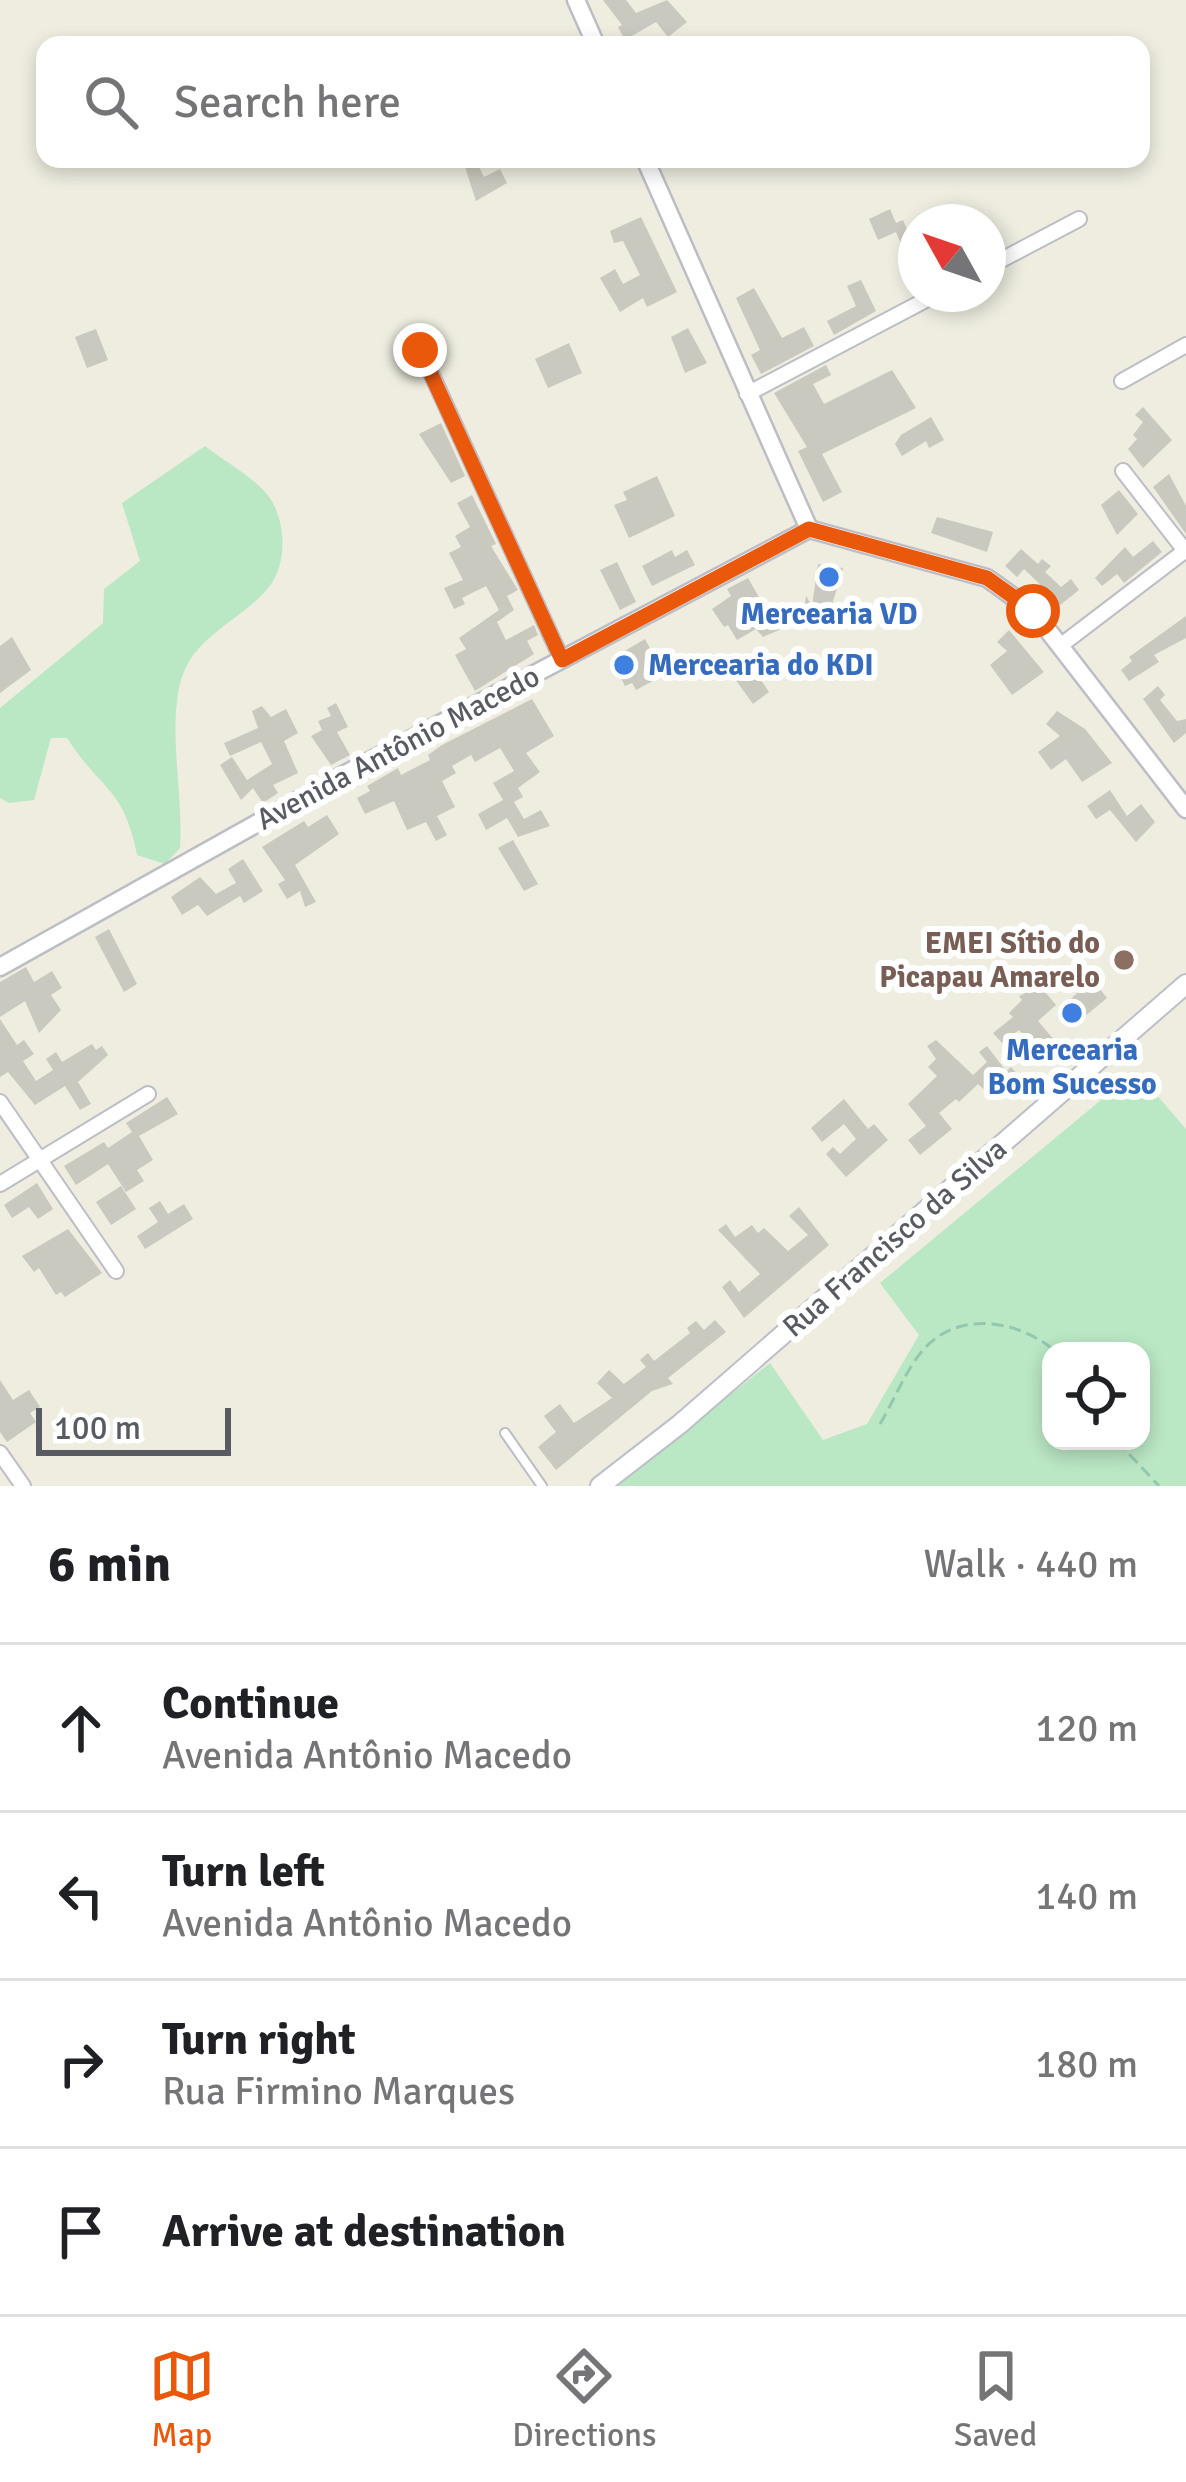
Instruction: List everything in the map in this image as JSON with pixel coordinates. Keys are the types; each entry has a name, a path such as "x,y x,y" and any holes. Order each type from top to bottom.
{"main road":[{"name":"Rua Francisco da Silva","path":"600,1486 680,1424 1186,984"}],"street":[{"path":"576,0 592,36"},
{"path":"650,168 809,529 987,578 1033,611 1186,809"},
{"path":"1006,258 1079,219"},
{"path":"747,394 903,312"},
{"path":"1122,381 1186,345"},
{"path":"420,350 562,660"},
{"path":"1060,646 1186,551 1124,471"},
{"name":"Avenida Antônio Macedo","path":"0,967 809,529"},
{"path":"0,1184 148,1094"},
{"path":"0,1102 116,1271"},
{"path":"0,1453 23,1486"}],"lane":[{"path":"505,1433 542,1486"}],"path":[{"path":"880,1424 926,1347 949,1334 999,1322 1035,1334 1044,1342"},
{"path":"1125,1450 1160,1486"},
{"path":"1146,1472 1146,1486"}],"green space":[{"path":"205,446 269,497 279,517 282,553 276,575 262,595 204,643 186,667 175,730 180,848 165,864 137,855 118,802 67,738 51,738 34,800 9,803 0,798 0,708 103,623 104,589 140,561 122,503"},
{"path":"1136,1071 1186,1129 1186,1486 616,1486 770,1363 823,1440 867,1424 919,1335 880,1283"}],"building":[{"path":"603,0 626,0 636,13 667,0 687,22 669,36 656,22 632,36 623,36 618,27 622,25"},
{"path":"465,168 480,168 484,177 500,169 507,183 476,201"},
{"path":"890,209 898,222 898,237 896,232 878,240 869,219"},
{"path":"641,217 677,292 647,307 643,298 620,312 600,278 615,269 623,284 640,275 623,241 614,243 610,231"},
{"path":"861,280 876,311 834,335 827,321 856,306 847,286"},
{"path":"754,288 782,338 804,327 814,346 761,374 751,355 760,350 736,298"},
{"path":"688,328 707,363 685,373 671,337"},
{"path":"96,329 108,360 87,368 75,337"},
{"path":"569,343 582,373 548,388 535,359"},
{"path":"826,365 831,375 813,384 824,404 892,370 916,408 822,454 842,492 823,502 798,451 807,447 774,393"},
{"path":"1143,407 1172,440 1143,468 1128,449 1137,439 1133,435 1143,422 1135,415"},
{"path":"931,417 944,440 929,448 926,441 902,456 895,444 901,435"},
{"path":"441,423 465,476 451,483 419,434"},
{"path":"1169,474 1186,506 1186,534 1153,487"},
{"path":"657,476 675,516 629,538 614,505 627,500 623,492"},
{"path":"1119,490 1138,514 1117,535 1101,505"},
{"path":"472,495 496,544 491,546 518,590 507,596 514,610 497,622 506,640 534,625 538,635 527,641 534,654 475,691 455,655 466,649 459,638 499,610 486,586 462,598 465,604 454,609 444,588 463,580 449,553 461,547 455,536 470,527 457,503"},
{"path":"937,517 993,532 987,552 931,533"},
{"path":"1153,541 1162,552 1124,583 1117,574 1102,586 1095,578 1125,547 1133,557"},
{"path":"1021,549 1038,564 1042,559 1051,566 1045,572 1061,587 1071,579 1079,590 1054,610 1046,599 1051,595 1024,569 1017,577 1005,566"},
{"path":"672,550 675,557 687,550 695,565 652,586 642,566"},
{"path":"617,562 636,602 620,610 600,570"},
{"path":"818,564 843,568 827,622 803,617 806,596 812,606"},
{"path":"748,578 772,620 792,611 795,623 763,637 756,629 737,640 712,609 731,596 727,589"},
{"path":"1186,616 1186,638 1154,655 1159,662 1129,681 1121,670 1132,661 1129,657"},
{"path":"1009,630 1044,672 1012,695 990,665 1007,651 997,642"},
{"path":"12,637 31,670 0,693 0,646"},
{"path":"645,639 664,675 636,690 632,683 625,686 611,659"},
{"path":"749,663 769,692 753,704 732,675"},
{"path":"1158,686 1165,695 1160,700 1177,721 1186,719 1186,733 1174,743 1143,699"},
{"path":"532,699 554,736 526,753 540,772 518,788 523,797 514,802 524,819 541,810 550,826 518,837 507,818 486,830 478,814 503,800 493,783 514,771 500,748 475,762 471,755 452,766 456,773 442,781 455,807 437,816 447,835 436,841 426,822 407,830 394,801 365,814 357,798 370,791 367,786 398,768 401,775 430,760 428,755 442,745"},
{"path":"336,703 348,727 337,732 350,755 331,765 311,736 322,730 318,721 331,716 327,708"},
{"path":"262,706 271,717 286,709 298,733 284,741 298,773 273,785 278,793 263,803 253,788 241,800 220,765 232,757 247,780 272,764 261,742 230,756 224,743 258,728 252,711"},
{"path":"1057,711 1085,729 1112,763 1082,782 1066,759 1051,770 1038,752 1060,736 1046,724"},
{"path":"1110,790 1127,816 1141,804 1155,822 1136,842 1110,810 1096,819 1087,806"},
{"path":"327,815 339,834 295,865 316,902 305,907 300,891 287,899 278,884 285,880 262,847 304,821 308,827"},
{"path":"513,840 538,884 524,891 498,848"},
{"path":"243,859 263,891 244,903 240,896 207,916 198,905 182,915 171,897 200,877 216,894 236,883 228,869"},
{"path":"109,929 137,984 124,992 95,937"},
{"path":"26,967 34,982 52,971 62,988 51,995 61,1010 39,1033 25,1001 0,1017 0,982"},
{"path":"1092,979 1107,998 1073,1026 1059,1010"},
{"path":"1040,986 1056,1005 1038,1021 1062,1049 1046,1063 1019,1030 1002,1043 993,1033 1013,1017 1009,1013 1022,1000 1019,996"},
{"path":"0,1019 17,1045 24,1040 34,1054 23,1061 36,1081 53,1070 46,1059 56,1052 62,1062 92,1044 96,1050 102,1046 108,1055 78,1082 91,1104 80,1110 65,1086 35,1105 8,1072 0,1077"},
{"path":"936,1040 973,1075 987,1062 979,1052 987,1046 1006,1071 1011,1067 1019,1076 990,1095 978,1084 959,1102 956,1099 939,1113 952,1129 920,1155 908,1140 926,1126 908,1104 937,1076 928,1067 936,1059 927,1046"},
{"path":"167,1097 178,1114 139,1136 153,1160 137,1170 144,1181 126,1192 108,1164 76,1185 64,1166 132,1132 126,1123"},
{"path":"844,1099 868,1129 874,1124 888,1140 846,1177 826,1154 833,1147 840,1154 856,1139 844,1124 822,1142 811,1128"},
{"path":"37,1183 53,1209 38,1219 29,1207 12,1218 4,1205"},
{"path":"121,1186 136,1209 111,1225 96,1202"},
{"path":"160,1201 168,1214 184,1204 193,1219 145,1249 137,1236 158,1222 149,1208"},
{"path":"799,1207 829,1245 744,1318 722,1287 730,1280 739,1292 760,1274 718,1230 726,1224 735,1237 752,1225 758,1233 764,1228 788,1251 808,1235 789,1216"},
{"path":"68,1229 102,1273 65,1297 61,1292 56,1295 39,1268 34,1272 22,1256"},
{"path":"715,1320 726,1332 668,1378 673,1384 652,1391 556,1470 538,1447 556,1432 544,1416 560,1404 574,1423 612,1398 597,1383 609,1370 624,1384 646,1367 640,1360 648,1353 654,1361 690,1333 687,1328 696,1321 704,1330"},
{"path":"0,1380 13,1400 29,1390 40,1407 30,1413 36,1422 7,1442 0,1432"}],"place":[{"name":"Mercearia VD","path":"829,577"},
{"name":"Mercearia do KDI","path":"624,665"},
{"name":"EMEI Sítio do Picapau Amarelo","path":"1124,960"},
{"name":"Mercearia Bom Sucesso","path":"1072,1013"}],"route":[{"path":"420,350 562,660 809,529 884,545 987,578 1033,611"}]}
